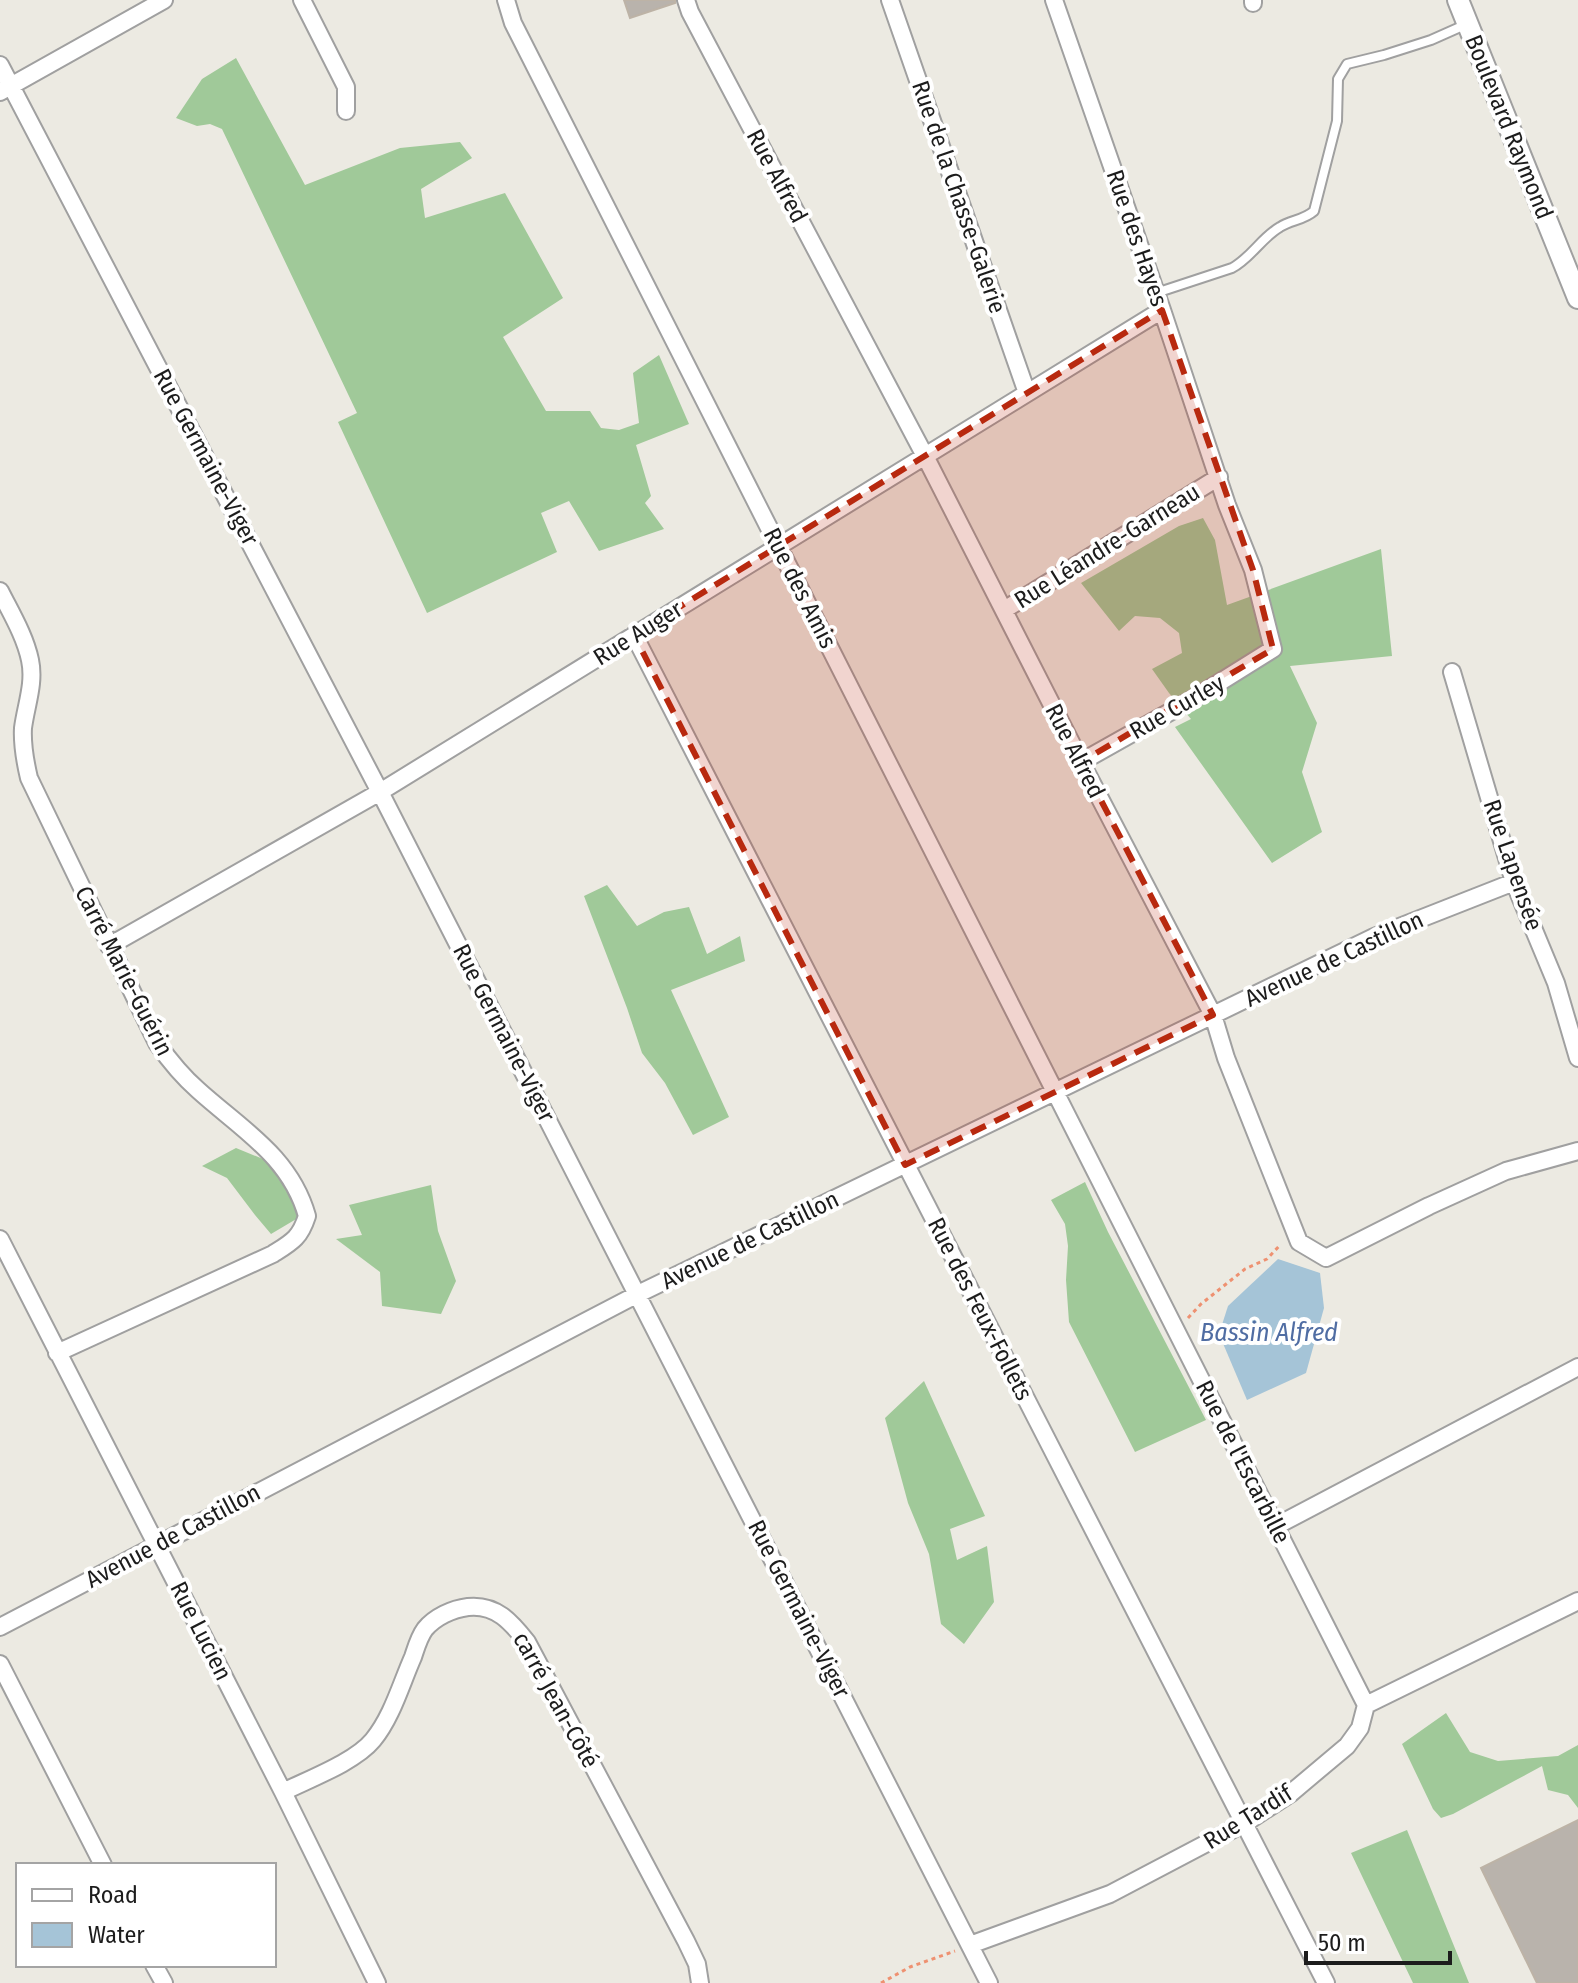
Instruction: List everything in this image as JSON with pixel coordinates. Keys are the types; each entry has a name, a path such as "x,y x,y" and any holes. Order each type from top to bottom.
{"street":[{"path":"302,0 346,87 346,111"},
{"name":"Rue des Amis","path":"506,0 513,23 1098,1176"},
{"name":"Rue Alfred","path":"686,0 1213,1015 1226,1058 1299,1242"},
{"name":"Rue de la Chasse-Galerie","path":"890,0 1027,393"},
{"name":"Rue des Hayes","path":"1054,0 1219,477"},
{"name":"Boulevard Raymond","path":"1458,0 1578,298"},
{"path":"6,89 156,2"},
{"name":"Rue Germaine-Viger","path":"0,65 6,89 380,792 989,1983"},
{"name":"Rue Auger","path":"109,946 380,792 1162,310"},
{"name":"Rue Léandre-Garneau","path":"1004,610 1219,477 1253,570 1273,649"},
{"name":"Carré Marie-Guérin","path":"0,591 31,661 31,686 23,728 23,749 29,778 109,946 157,1043 176,1069 279,1162 295,1185 307,1216 302,1230 273,1254 57,1353"},
{"name":"Rue des Feux-Follets","path":"634,635 1326,1983"},
{"name":"Rue Curley","path":"1081,762 1193,699 1273,649"},
{"name":"Rue Lapensée","path":"1452,672 1514,882 1556,983 1578,1058"},
{"name":"Avenue de Castillon","path":"0,1627 638,1294 1374,937 1514,882"},
{"path":"1299,1242 1326,1258 1506,1171 1578,1151"},
{"name":"Rue de l'Escarbille","path":"1098,1176 1366,1705"},
{"name":"Rue Lucien","path":"0,1239 283,1792 377,1983"},
{"path":"1276,1526 1578,1367"},
{"path":"1366,1705 1578,1601"},
{"name":"carré Jean-Côté","path":"283,1792 353,1757 371,1743 383,1726 424,1630 438,1618 458,1609 474,1606 494,1610 510,1620 527,1642 686,1941 697,1964 700,1983"},
{"path":"0,1664 102,1863"},
{"name":"Rue Tardif","path":"970,1945 1110,1894 1245,1823 1291,1793 1347,1746 1360,1728 1366,1705"}],"lane":[{"path":"1156,293 1232,268 1280,227 1306,218 1314,211 1337,121 1338,79 1347,64 1431,40 1467,24"}],"path":[{"path":"1176,1330 1201,1304 1245,1269 1267,1259 1283,1241 1299,1242"},
{"path":"881,1983 910,1967 970,1945"}],"highlighted area":[{"path":"1162,310 1253,570 1273,649 1081,762 1213,1015 905,1165 634,635"}],"green space":[{"path":"236,58 305,185 400,148 460,142 472,158 421,189 425,218 505,193 563,298 503,337 546,411 590,411 601,428 619,430 639,423 633,373 659,355 689,424 636,445 651,496 645,503 664,529 599,551 569,501 541,513 557,552 427,613 338,422 357,413 222,129 210,124 197,126 176,118 202,79"},
{"path":"1203,518 1215,540 1227,605 1381,549 1392,656 1290,666 1317,723 1302,772 1322,832 1272,863 1175,727 1191,719 1152,669 1182,653 1179,633 1160,618 1135,616 1119,631 1081,583 1179,526"},
{"path":"607,885 637,926 664,912 689,907 707,954 740,936 745,961 671,990 729,1117 693,1135 665,1083 642,1053 584,896"},
{"path":"236,1148 263,1159 279,1172 303,1215 271,1234 227,1178 202,1166"},
{"path":"1085,1182 1206,1420 1135,1452 1069,1322 1065,1224 1051,1200"},
{"path":"431,1185 438,1231 456,1281 441,1314 382,1306 380,1272 336,1239 362,1235 349,1205"},
{"path":"924,1381 985,1516 950,1529 957,1560 987,1546 994,1602 964,1644 941,1624 929,1554 908,1503 885,1418"},
{"path":"1446,1713 1470,1752 1498,1761 1558,1756 1578,1745 1578,1808 1568,1795 1548,1790 1542,1766 1441,1818 1433,1809 1402,1744"},
{"path":"1407,1830 1469,1983 1413,1983 1351,1853"}],"water":[{"name":"Bassin Alfred","path":"1278,1259 1320,1273 1324,1308 1306,1373 1247,1400 1219,1334 1228,1306"}],"building":[{"path":"624,0 675,0 675,3 630,18"},
{"path":"1578,1820 1578,1983 1537,1983 1481,1868"}]}
